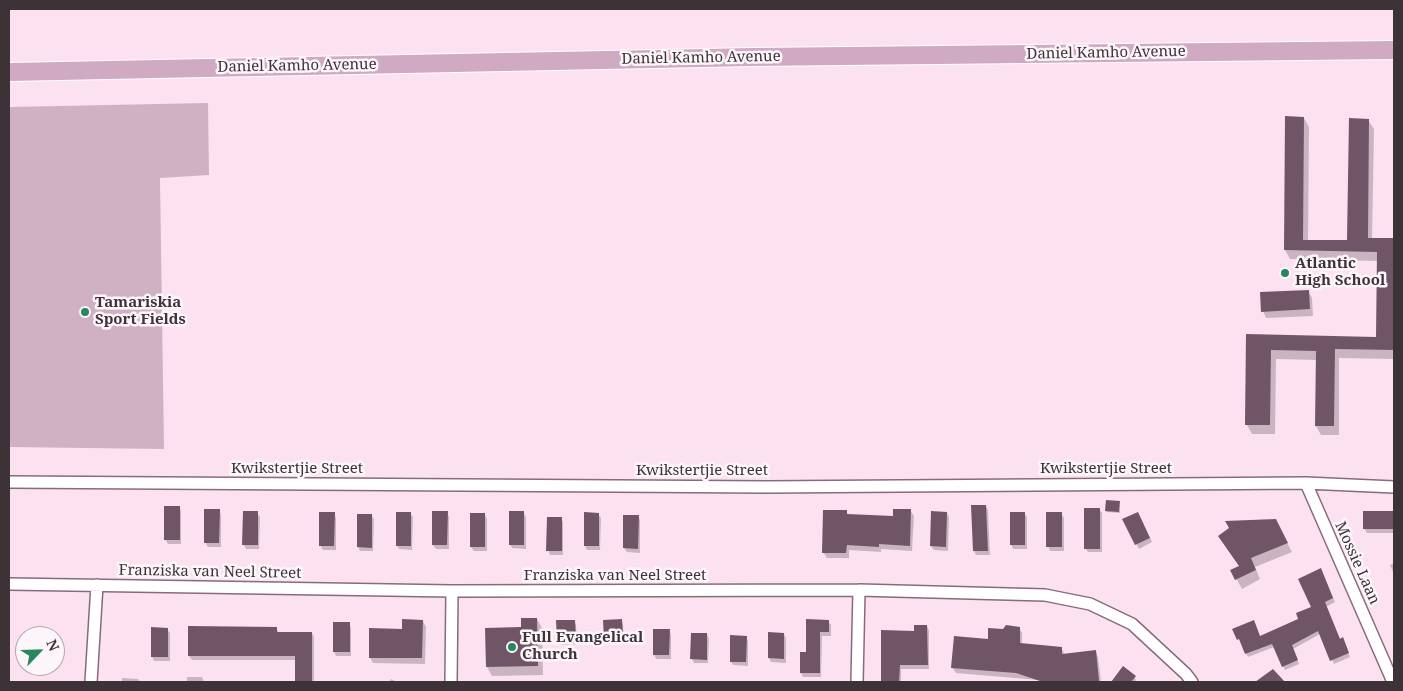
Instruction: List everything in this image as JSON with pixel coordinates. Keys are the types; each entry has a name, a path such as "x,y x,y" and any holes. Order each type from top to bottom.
{"main road":[{"name":"Daniel Kamho Avenue","path":"9,72 743,57 1394,50"}],"street":[{"name":"Kwikstertjie Street","path":"9,482 766,487 1306,483 1394,487"},
{"name":"Mossie Laan","path":"1306,483 1393,682"},
{"name":"Franziska van Neel Street","path":"9,584 452,591 859,590 1045,595 1090,604 1132,624 1192,682"},
{"path":"91,682 97,585"},
{"path":"857,682 859,590"},
{"path":"451,682 452,591"}],"shaded area":[{"name":"Tamariskia Sport Fields","path":"208,103 209,175 160,178 164,449 9,447 9,107"}],"building":[{"path":"1285,116 1304,117 1303,240 1347,240 1349,118 1369,119 1368,238 1394,238 1394,350 1335,349 1334,426 1315,426 1316,351 1271,350 1270,425 1245,425 1246,334 1376,337 1377,252 1284,250"},
{"path":"1309,290 1310,309 1261,312 1260,292"},
{"path":"1106,500 1120,501 1119,512 1105,511"},
{"path":"971,505 986,505 988,551 973,551"},
{"path":"164,506 180,506 180,540 164,540"},
{"path":"1084,508 1100,508 1100,549 1084,549"},
{"path":"204,509 220,509 219,543 204,543"},
{"path":"893,509 911,509 910,546 879,544 879,547 847,545 846,553 822,553 823,510 847,510 847,514 893,516"},
{"path":"243,511 258,511 258,545 242,545"},
{"path":"432,511 448,511 447,545 432,545"},
{"path":"509,511 524,511 524,545 509,545"},
{"path":"931,511 947,512 946,547 930,546"},
{"path":"1363,511 1394,511 1394,529 1363,529"},
{"path":"319,512 335,512 334,546 319,546"},
{"path":"396,512 411,512 411,546 396,546"},
{"path":"584,512 599,513 599,546 584,546"},
{"path":"1010,512 1025,512 1025,545 1010,545"},
{"path":"1046,512 1062,512 1062,547 1046,547"},
{"path":"1138,512 1150,538 1135,545 1122,519"},
{"path":"470,513 485,513 485,547 470,547"},
{"path":"357,514 372,514 372,548 357,547"},
{"path":"623,515 639,515 638,549 623,548"},
{"path":"547,517 562,517 562,551 546,551"},
{"path":"1276,519 1288,543 1251,558 1256,570 1235,580 1230,570 1239,566 1218,536 1229,528 1225,521"},
{"path":"1321,568 1333,598 1325,602 1340,639 1343,637 1349,653 1330,661 1318,631 1292,645 1298,660 1282,667 1272,644 1245,654 1239,639 1237,640 1232,629 1254,620 1260,636 1298,619 1296,613 1311,607 1298,579"},
{"name":"Full Evangelical Church","path":"521,618 537,618 538,666 486,667 485,628 521,627"},
{"path":"402,619 423,620 422,658 369,658 369,628 402,629"},
{"path":"622,619 623,639 604,640 603,620"},
{"path":"806,619 829,620 829,632 820,632 820,673 800,673 800,652 806,652"},
{"path":"556,620 575,620 576,640 557,641"},
{"path":"333,622 350,622 350,652 333,652"},
{"path":"914,625 927,625 928,665 900,665 899,682 881,682 881,630 914,631"},
{"path":"1006,625 1020,627 1020,643 1062,647 1062,654 1096,650 1099,681 1043,682 1016,673 951,668 954,636 988,639 988,628 1003,629"},
{"path":"188,626 277,627 277,632 312,632 312,682 295,682 295,656 188,656"},
{"path":"151,627 168,628 168,657 151,657"},
{"path":"653,629 670,629 669,655 653,655"},
{"path":"768,632 784,633 784,659 768,658"},
{"path":"691,633 707,633 707,660 690,659"},
{"path":"730,635 747,636 746,662 730,662"},
{"path":"1123,666 1136,676 1131,682 1111,682"},
{"path":"1273,669 1285,682 1255,682"}],"place":[{"name":"Atlantic High School","path":"1285,273"},
{"name":"Tamariskia Sport Fields","path":"85,312"},
{"name":"Full Evangelical Church","path":"512,647"}]}
